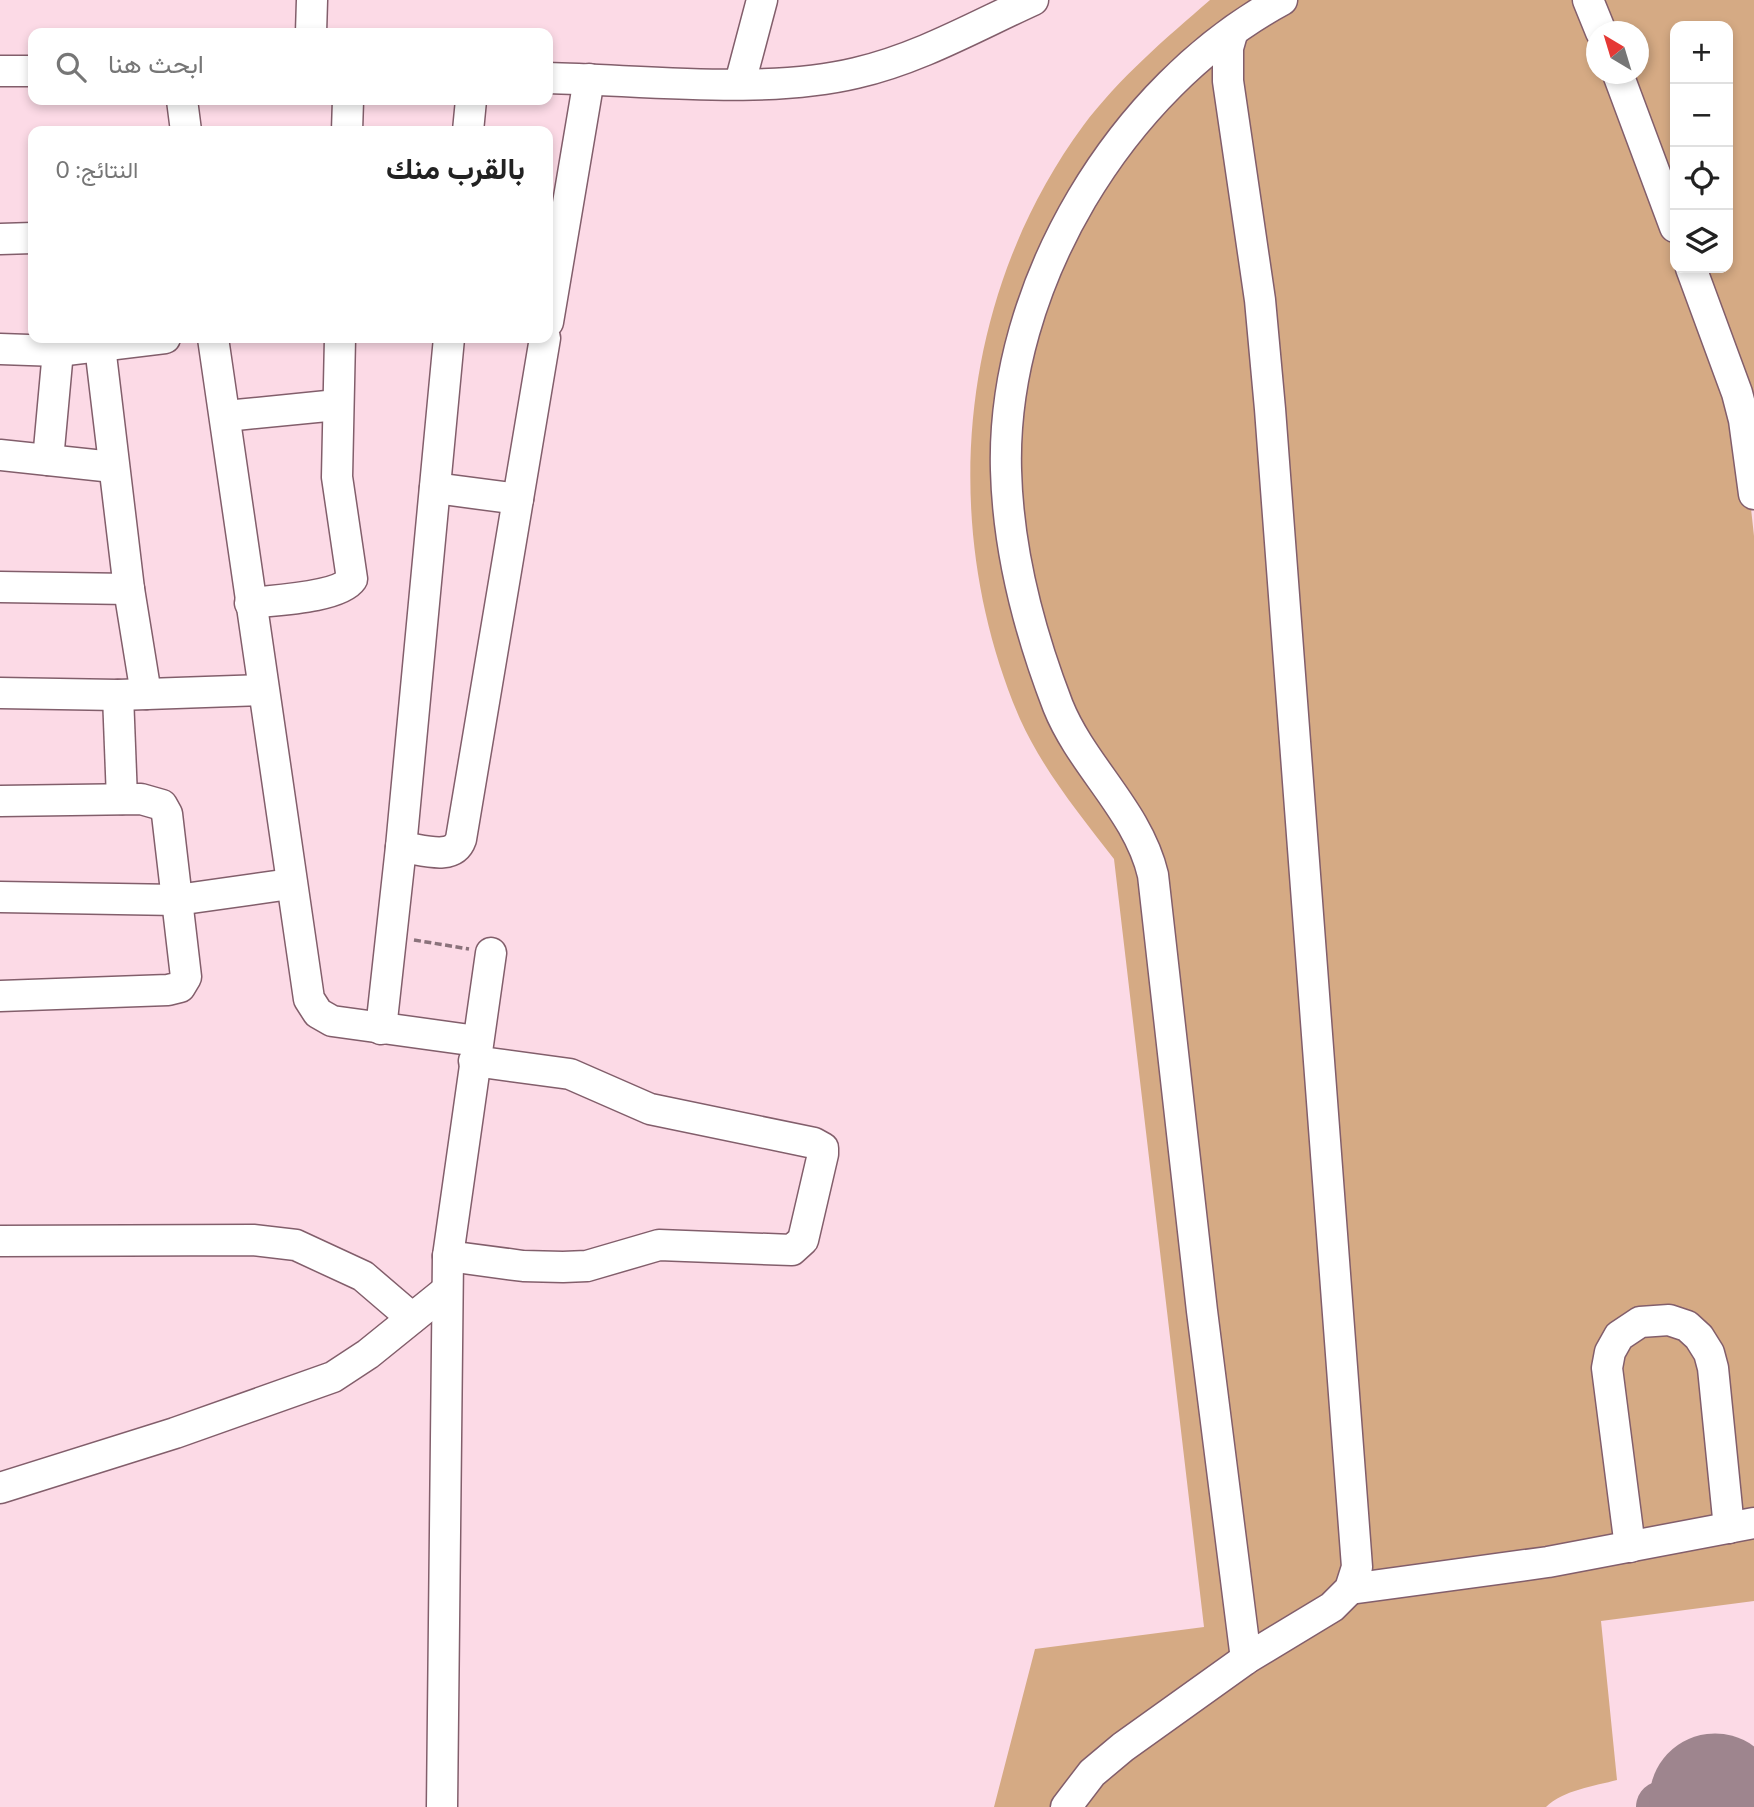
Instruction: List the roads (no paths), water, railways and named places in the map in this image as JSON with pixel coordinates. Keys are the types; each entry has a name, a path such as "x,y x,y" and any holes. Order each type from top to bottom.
{"street":[{"path":"311,28 312,0"},
{"path":"740,83 762,0"},
{"path":"553,78 801,82 857,73 911,55 1033,0"},
{"path":"1246,1659 1202,1311 1153,875 1140,837 1077,743 1058,706 1038,649 1016,565 1006,468 1014,375 1021,347 1050,264 1071,217 1098,173 1135,123 1192,65 1282,0"},
{"path":"1588,0 1597,21"},
{"path":"1066,1807 1107,1759 1246,1659 1325,1612 1350,1589 1357,1567 1357,1539 1310,975 1268,387 1257,276 1227,71 1232,34"},
{"path":"0,71 28,71"},
{"path":"553,274 589,79"},
{"path":"1622,84 1670,214"},
{"path":"183,105 185,126"},
{"path":"347,126 348,105"},
{"path":"468,126 471,105"},
{"path":"0,239 28,238"},
{"path":"1693,273 1737,393 1744,420 1754,494"},
{"path":"0,349 58,351 95,343"},
{"path":"100,343 129,589 132,695 122,799"},
{"path":"214,343 290,884 307,992 313,1006 332,1021 570,1074 650,1109 814,1143 823,1148 803,1240 792,1251 659,1245 587,1266 563,1267 523,1266 448,1256"},
{"path":"250,603 326,592 345,586 352,579 338,499 340,343"},
{"path":"381,1030 449,343"},
{"path":"401,847 447,853 460,843 544,343"},
{"path":"48,460 58,351"},
{"path":"226,416 337,405"},
{"path":"0,455 113,467"},
{"path":"435,488 518,499"},
{"path":"0,587 129,589"},
{"path":"0,693 132,695 262,690"},
{"path":"0,801 122,799 155,801 165,810 186,977 180,987 106,994 0,996"},
{"path":"0,897 177,900 290,884"},
{"path":"442,1807 448,1256 491,953"},
{"path":"0,1241 253,1240 296,1245 363,1276 412,1318"},
{"path":"0,1488 175,1433 314,1385 348,1369 446,1291"},
{"path":"1350,1589 1548,1562 1630,1547 1742,1525 1709,1353 1687,1326 1669,1320 1640,1322 1619,1336 1610,1352 1607,1368 1630,1547"}]}
